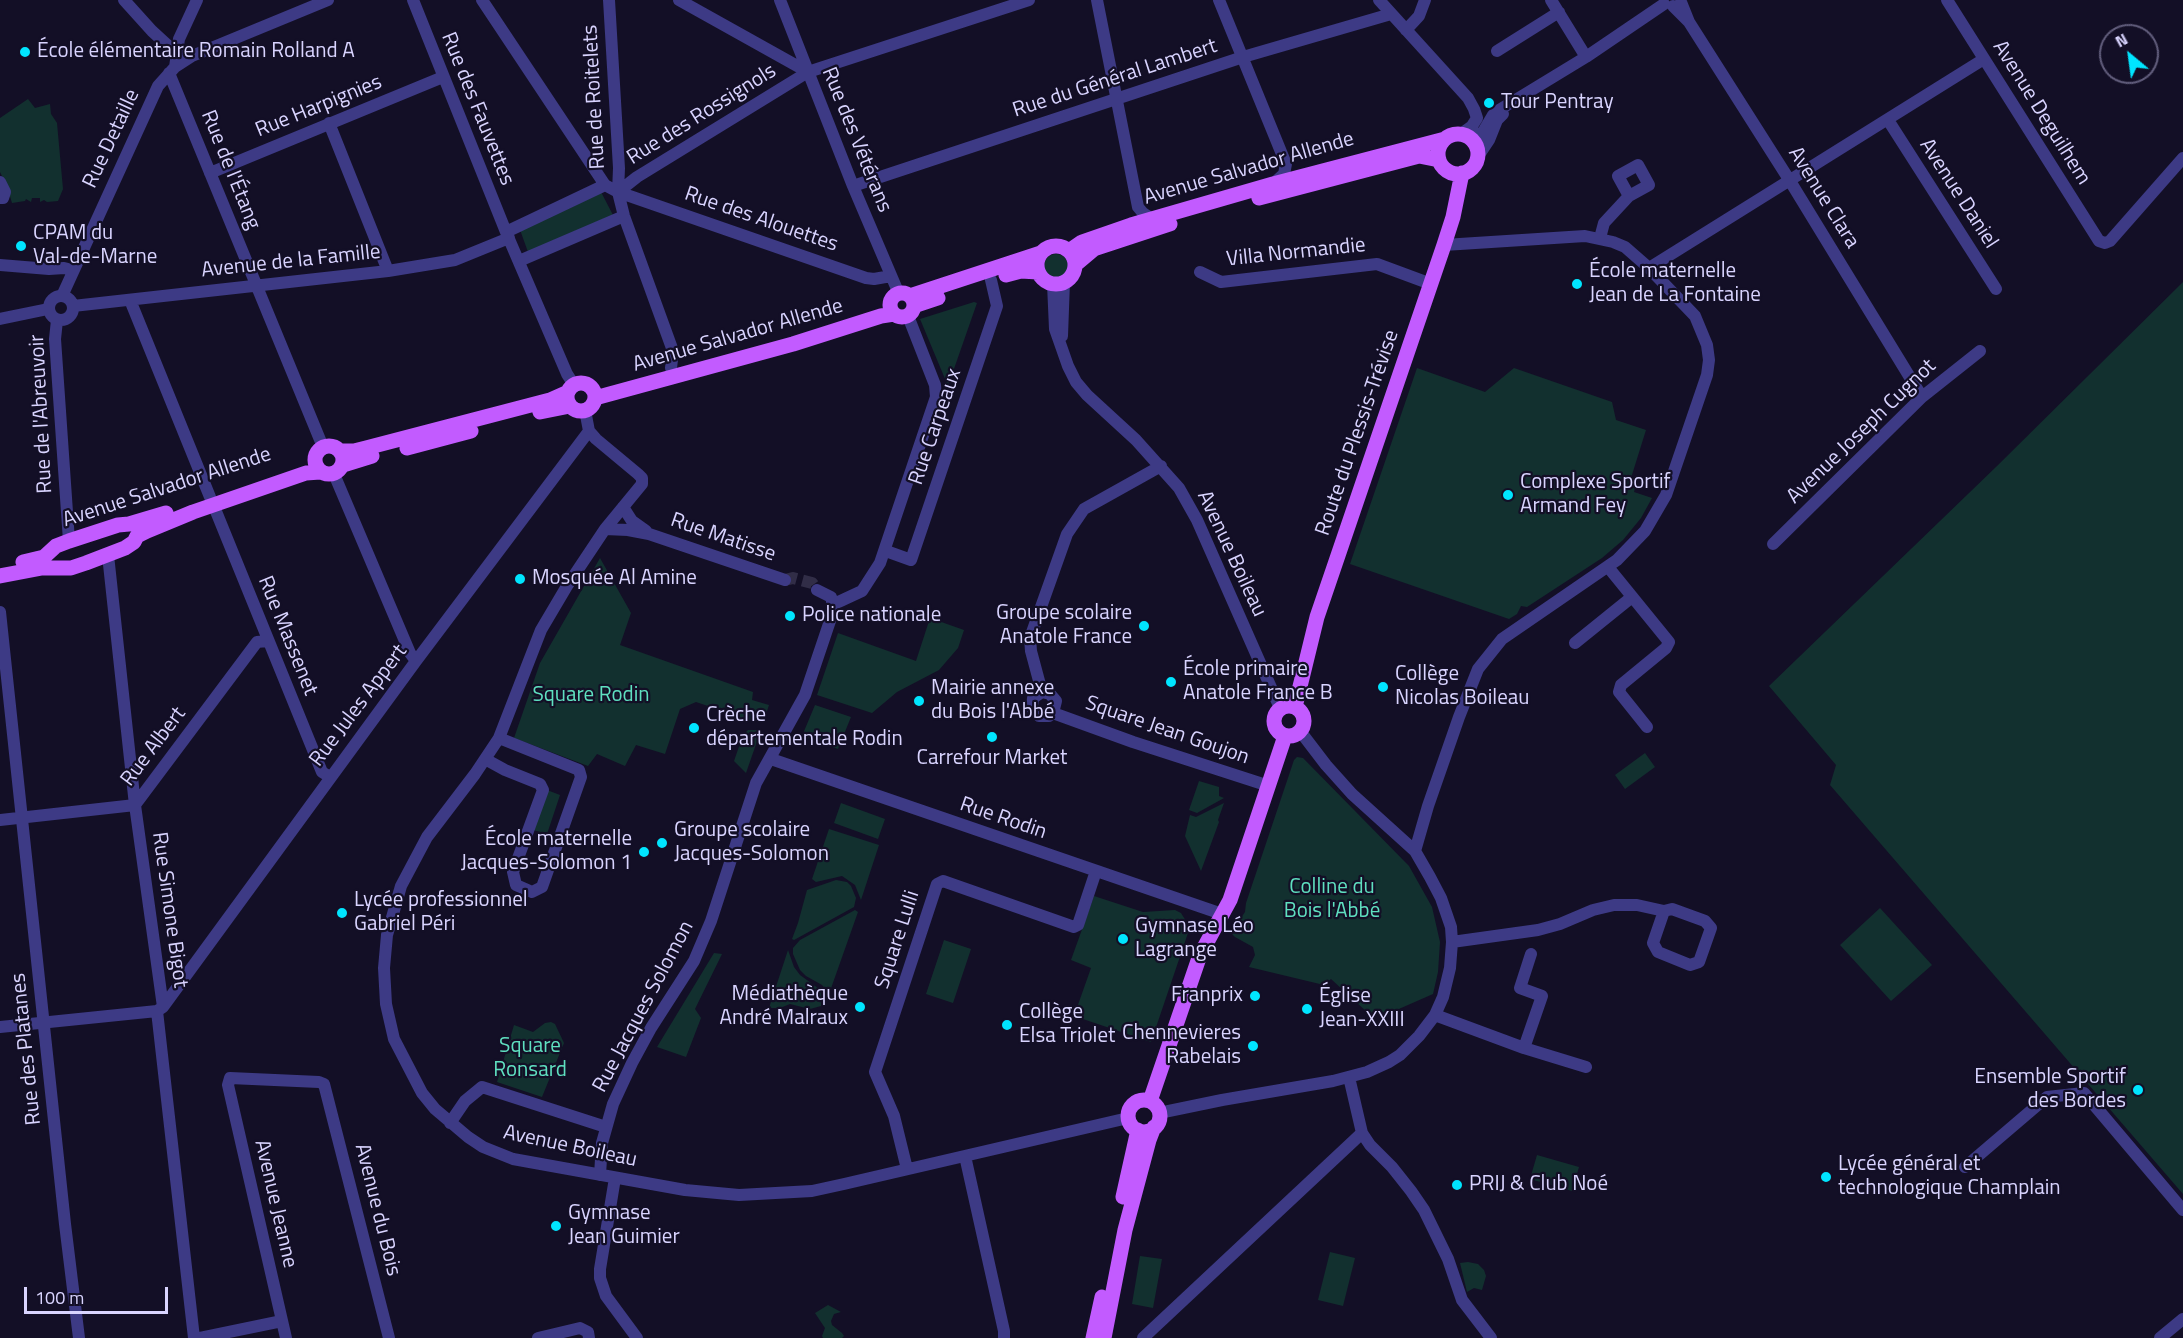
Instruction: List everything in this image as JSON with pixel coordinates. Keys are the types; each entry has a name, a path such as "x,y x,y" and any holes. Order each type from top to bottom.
{"main road":[{"path":"1456,134 1466,137 1475,144 1477,158 1472,168 1456,174 1446,170 1439,160 1438,149 1445,139 1456,134"},
{"name":"Avenue Salvador Allende","path":"1072,258 1082,242 1152,219 1273,184 1445,139"},
{"path":"1072,258 1107,244 1209,212 1419,156 1439,160"},
{"name":"Route du Plessis-Trévise","path":"1288,708 1444,245 1453,217 1462,173"},
{"path":"1062,247 1072,258 1072,275 1059,283 1047,282 1038,272 1037,266 1041,253 1047,248 1062,247"},
{"name":"Avenue Salvador Allende","path":"591,399 786,346 881,316 903,305 1041,253"},
{"name":"Avenue Salvador Allende","path":"591,399 671,368 1021,271 1038,272"},
{"path":"586,384 591,399 577,411 571,394 586,384"},
{"name":"Avenue Salvador Allende","path":"51,561 56,546 118,525 133,530 212,500 306,473 330,464 354,451 571,394"},
{"name":"Avenue Salvador Allende","path":"323,447 332,446 330,464"},
{"name":"Avenue Salvador Allende","path":"0,567 39,559 71,568 130,545 133,530"},
{"name":"Avenue Salvador Allende","path":"0,576 51,561"},
{"path":"1288,708 1302,713 1303,728 1300,731 1292,736 1279,733 1274,725 1275,715 1288,708"},
{"path":"1104,1338 1125,1230 1200,955 1230,900 1285,736"},
{"path":"1136,1102 1155,1114 1147,1131 1133,1127 1128,1118 1130,1109 1136,1102"},
{"path":"1093,1338 1138,1130"}],"street":[{"path":"124,0 152,31 174,64 315,2 328,0"},
{"name":"Rue Detaille","path":"62,296 158,86 174,64 179,39 197,0"},
{"name":"Rue des Fauvettes","path":"413,0 519,261"},
{"path":"482,0 604,185"},
{"name":"Rue de Roitelets","path":"609,0 619,168 618,192 624,216 673,351 671,368"},
{"path":"679,0 808,72"},
{"name":"Rue des Vétérans","path":"780,0 853,186 903,305"},
{"name":"Rue des Rossignols","path":"618,192 637,177 808,72 1029,0"},
{"path":"1097,0 1138,207 1152,219"},
{"path":"1219,0 1286,164 1284,174 1273,184"},
{"path":"1379,0 1468,98 1477,118 1466,137"},
{"path":"1406,30 1419,16 1425,0"},
{"path":"1551,0 1586,57"},
{"name":"Avenue Deguilhem","path":"1947,0 2099,241 2105,243 2110,241 2183,158"},
{"path":"1466,137 1483,132 1492,115 1669,2"},
{"name":"Avenue Clara","path":"1669,2 1689,22 1790,181 1922,397"},
{"path":"1497,51 1559,12"},
{"name":"Rue du Général Lambert","path":"853,186 1243,57 1391,14"},
{"path":"1649,268 1984,59"},
{"name":"Rue de l'Étang","path":"174,64 210,173 323,447"},
{"name":"Rue Harpignies","path":"210,173 443,77"},
{"path":"1477,158 1489,140 1497,120 1509,106"},
{"name":"Avenue Daniel","path":"1888,120 1996,289"},
{"path":"329,123 388,271"},
{"path":"0,182 5,192 3,198 0,198"},
{"name":"Rue des Alouettes","path":"604,185 618,192 866,278 891,276"},
{"name":"Avenue de la Famille","path":"73,306 388,271 455,260 604,185"},
{"path":"1600,238 1604,223 1629,196"},
{"path":"571,394 567,374 519,261 624,216"},
{"path":"1415,851 1428,806 1478,669 1502,639 1608,567 1645,531 1666,495 1707,375 1709,360 1707,345 1695,316 1649,268 1625,247 1600,238 1585,236 1444,245"},
{"name":"Villa Normandie","path":"1200,272 1221,282 1377,264 1431,284"},
{"path":"0,265 49,269 64,267 72,270"},
{"name":"Rue Carpeaux","path":"886,551 911,560 998,306 991,280"},
{"name":"Avenue Boileau","path":"1059,283 1055,329 1076,382 1161,466 1179,488 1197,520 1288,708"},
{"path":"62,296 67,297 73,306 73,311 67,319 53,318 48,309 52,299 62,296"},
{"name":"Rue Massenet","path":"130,300 267,641 322,772 330,777"},
{"name":"Rue Carpeaux","path":"834,604 862,591 886,551 937,395 924,354 903,305"},
{"path":"0,319 48,309"},
{"name":"Rue de l'Abreuvoir","path":"57,320 55,339 69,541"},
{"name":"Avenue Joseph Cugnot","path":"1773,544 1922,397 1980,351"},
{"path":"589,431 591,399"},
{"name":"Avenue Boileau","path":"589,431 642,478 642,484 605,529 541,630 499,738 427,837 413,861 394,904 387,935 384,968 386,1004 394,1039 422,1093 435,1109 483,1147 507,1157 549,1167 716,1193 769,1194 812,1191 1128,1118"},
{"name":"Rue Jules Appert","path":"160,1009 416,661 589,431"},
{"path":"330,464 410,653 416,661"},
{"name":"Square Jean Goujon","path":"1042,693 1030,638 1067,534 1084,509 1161,466"},
{"path":"623,507 632,521 649,534"},
{"path":"605,529 649,534"},
{"name":"Rue Matisse","path":"649,534 784,580"},
{"name":"Rue Simone Bigot","path":"108,555 195,1338"},
{"path":"1608,567 1669,642 1666,648 1621,685 1619,692 1647,727"},
{"path":"817,590 829,596 834,604"},
{"path":"1575,643 1632,597"},
{"name":"Rue Jacques Solomon","path":"600,1175 601,1151 614,1104 635,1056 694,961 711,921 756,783 806,695 832,619 834,604"},
{"name":"Rue des Platanes","path":"0,612 79,1338"},
{"name":"Rue Albert","path":"0,820 135,805 257,642 267,641"},
{"name":"Square Jean Goujon","path":"1053,713 1056,701 1050,694 1042,693 1033,698 1034,713 1044,717 1053,713 1133,742 1269,786"},
{"path":"1155,1114 1350,1077 1381,1066 1400,1055 1419,1036 1435,1015 1443,997 1450,968 1452,942 1451,927 1441,898 1415,851 1352,794 1300,731"},
{"path":"485,759 540,784 543,790 513,872 516,885 532,892 542,887 581,777 579,770 499,738"},
{"name":"Rue Rodin","path":"771,759 1222,914"},
{"name":"Square Lulli","path":"907,1169 894,1116 875,1072 937,884 943,881 1074,927 1078,925 1096,871"},
{"path":"1452,942 1538,930 1560,924 1593,910 1614,905 1636,905 1664,911 1672,909 1705,921 1711,928 1699,962 1690,965 1658,952 1653,943 1664,911"},
{"path":"1524,1048 1542,996 1520,988 1531,954"},
{"path":"0,1027 160,1009"},
{"path":"1435,1015 1524,1048 1586,1067"},
{"path":"1350,1077 1362,1133 1418,1200 1448,1259 1462,1300 1491,1338"},
{"name":"Avenue Jeanne","path":"286,1338 228,1085 230,1078 319,1082 324,1084 328,1091"},
{"path":"450,1122 465,1101 482,1087 606,1127"},
{"name":"Avenue du Bois","path":"328,1091 389,1338"},
{"path":"1965,1167 2047,1097 2084,1093 2183,1210"},
{"path":"1143,1338 1362,1133"},
{"path":"965,1156 1004,1338"},
{"path":"615,1178 600,1278 606,1296 637,1338"},
{"path":"2160,1338 2183,1319"},
{"path":"200,1338 282,1321"},
{"path":"538,1338 580,1328 588,1332 589,1338"}],"green space":[{"path":"28,99 35,108 50,104 51,114 57,123 63,189 58,201 40,202 40,198 32,198 31,202 26,199 12,203 0,172 0,118"},
{"path":"600,190 614,217 528,252 519,227"},
{"path":"1056,254 1061,255 1067,261 1067,271 1061,277 1056,278 1051,277 1045,271 1044,266 1045,261 1051,255"},
{"path":"2183,282 2183,1194 1830,785 1836,765 1769,686"},
{"path":"977,303 948,386 920,319"},
{"name":"Complexe Sportif Armand Fey","path":"1417,368 1485,392 1514,368 1612,402 1616,420 1646,430 1631,478 1637,480 1634,492 1652,498 1641,518 1623,540 1602,558 1527,607 1521,606 1517,614 1509,619 1350,564"},
{"name":"Square Rodin","path":"600,558 631,613 620,645 753,692 752,700 769,705 764,720 733,721 732,714 696,702 680,709 665,754 636,745 625,766 597,754 588,766 514,738 540,663"},
{"path":"930,618 964,630 958,648 939,670 897,692 872,713 817,695 838,633 916,661"},
{"path":"815,705 851,717 838,749 802,736"},
{"path":"748,730 761,730 746,773 734,761 743,735"},
{"path":"1645,753 1655,767 1625,789 1615,775"},
{"name":"Colline du Bois l'Abbé","path":"1297,757 1303,758 1409,866 1432,907 1440,942 1438,972 1433,994 1392,1012 1368,1013 1331,979 1324,985 1249,967 1255,955 1253,947 1231,933 1245,912 1246,903 1294,760"},
{"path":"1199,781 1219,787 1219,796 1224,798 1197,813 1189,810"},
{"path":"547,790 560,795 547,834 533,830"},
{"path":"841,803 885,819 878,839 834,823"},
{"path":"1224,803 1201,871 1185,836 1190,815 1196,817"},
{"path":"829,829 879,845 861,900 855,885 842,876 816,882 812,879"},
{"path":"836,880 847,882 851,886 856,898 854,907 794,940 792,939 807,890"},
{"path":"1094,896 1143,912 1175,910 1181,913 1189,926 1151,1042 1074,1016 1091,968 1071,960"},
{"path":"1880,908 1932,965 1891,1001 1840,945"},
{"path":"855,910 858,912 829,994 822,985 800,970 793,954 793,948 800,940"},
{"path":"944,940 971,949 953,1003 926,994"},
{"path":"788,950 794,967 800,975 822,991 824,997 821,1006 810,1009 790,1004 780,1008 769,1008"},
{"path":"714,953 722,954 695,1009 701,1018 686,1057 657,1047"},
{"name":"Square Ronsard","path":"545,1023 555,1024 564,1043 542,1097 497,1082 514,1025 533,1032"},
{"path":"1537,1155 1579,1167 1572,1191 1530,1179"},
{"path":"1330,1252 1355,1258 1343,1306 1318,1300"},
{"path":"1140,1256 1162,1259 1153,1308 1132,1304"},
{"path":"1460,1263 1478,1264 1484,1270 1486,1276 1482,1290 1474,1288 1467,1292"},
{"path":"828,1305 841,1312 834,1314 831,1321 832,1325 844,1336 842,1338 823,1338 822,1336 825,1328 815,1313"}],"tunnel":[{"path":"785,580 793,578 812,583 817,590"}],"place":[{"name":"École élémentaire Romain Rolland A","path":"25,52"},
{"name":"Tour Pentray","path":"1489,103"},
{"name":"CPAM du Val-de-Marne","path":"21,246"},
{"name":"École maternelle Jean de La Fontaine","path":"1577,284"},
{"name":"Complexe Sportif Armand Fey","path":"1508,495"},
{"name":"Mosquée Al Amine","path":"520,579"},
{"name":"Police nationale","path":"790,616"},
{"name":"Groupe scolaire Anatole France","path":"1144,626"},
{"name":"École primaire Anatole France B","path":"1171,682"},
{"name":"Collège Nicolas Boileau","path":"1383,687"},
{"name":"Mairie annexe du Bois l'Abbé","path":"919,701"},
{"name":"Crèche départementale Rodin","path":"694,728"},
{"name":"Carrefour Market","path":"992,737"},
{"name":"Groupe scolaire Jacques-Solomon","path":"662,843"},
{"name":"École maternelle Jacques-Solomon 1","path":"644,852"},
{"name":"Lycée professionnel Gabriel Péri","path":"342,913"},
{"name":"Gymnase Léo Lagrange","path":"1123,939"},
{"name":"Franprix","path":"1255,996"},
{"name":"Médiathèque André Malraux","path":"860,1007"},
{"name":"Église Jean-XXIII","path":"1307,1009"},
{"name":"Collège Elsa Triolet","path":"1007,1025"},
{"name":"Chennevieres Rabelais","path":"1253,1046"},
{"name":"Ensemble Sportif des Bordes","path":"2138,1090"},
{"name":"Lycée général et technologique Champlain","path":"1826,1177"},
{"name":"PRIJ & Club Noé","path":"1457,1185"},
{"name":"Gymnase Jean Guimier","path":"556,1226"}]}
